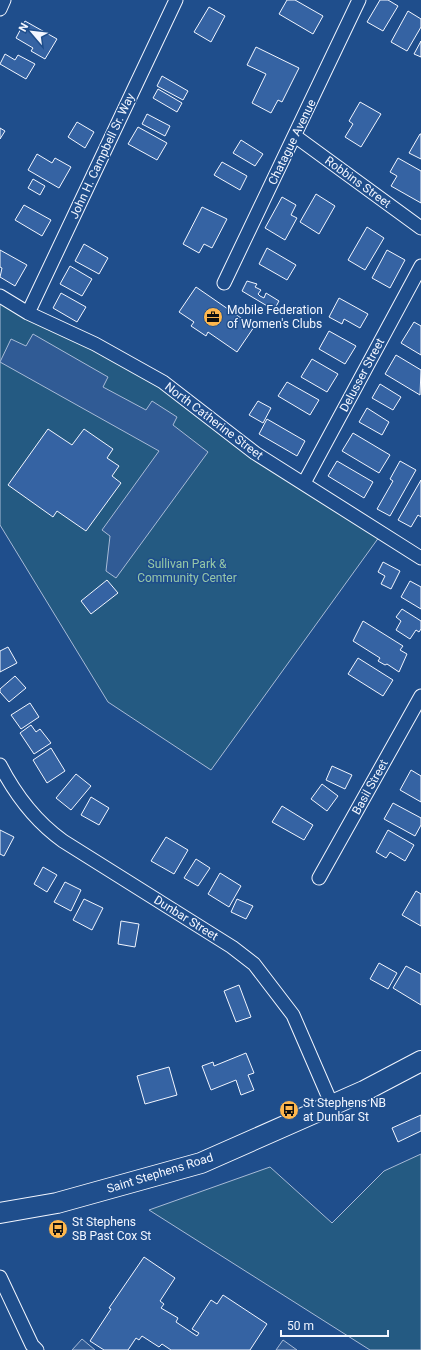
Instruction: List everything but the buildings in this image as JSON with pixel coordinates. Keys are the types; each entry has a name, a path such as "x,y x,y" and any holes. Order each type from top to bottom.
{"main road":[{"name":"Saint Stephens Road","path":"0,1214 57,1203 201,1163 364,1092 421,1061"}],"street":[{"path":"0,9 4,0"},
{"name":"John H. Campbell Sr. Way","path":"28,313 176,0"},
{"name":"Chatague Avenue","path":"224,283 359,0"},
{"name":"Robbins Street","path":"295,136 421,228"},
{"name":"Delusser Street","path":"304,483 421,266"},
{"name":"North Catherine Street","path":"0,296 28,313 95,344 163,382 255,453 421,558"},
{"name":"Basil Street","path":"319,878 421,696"},
{"name":"Dunbar Street","path":"0,765 4,781 47,829 63,841 232,948 254,964 293,1015 332,1105"},
{"path":"0,1278 32,1345 37,1350"}],"green space":[{"name":"Sullivan Park & Community Center","path":"0,296 95,344 382,533 211,770 108,702 0,525"},
{"path":"421,1154 421,1350 370,1350 149,1210 270,1167 332,1223 384,1171"}],"shaded area":[{"path":"33,334 108,377 103,387 146,410 152,401 177,417 173,425 208,452 116,578 106,571 110,536 102,530 159,451 0,362 11,339 26,346"},
{"path":"82,1339 95,1350 72,1350"},
{"path":"283,1340 297,1350 276,1350"}],"place":[{"name":"Mobile Federation of Women's Clubs","path":"213,317"},
{"name":"St Stephens NB at Dunbar St","path":"289,1110"},
{"name":"St Stephens SB Past Cox St","path":"58,1229"}]}
